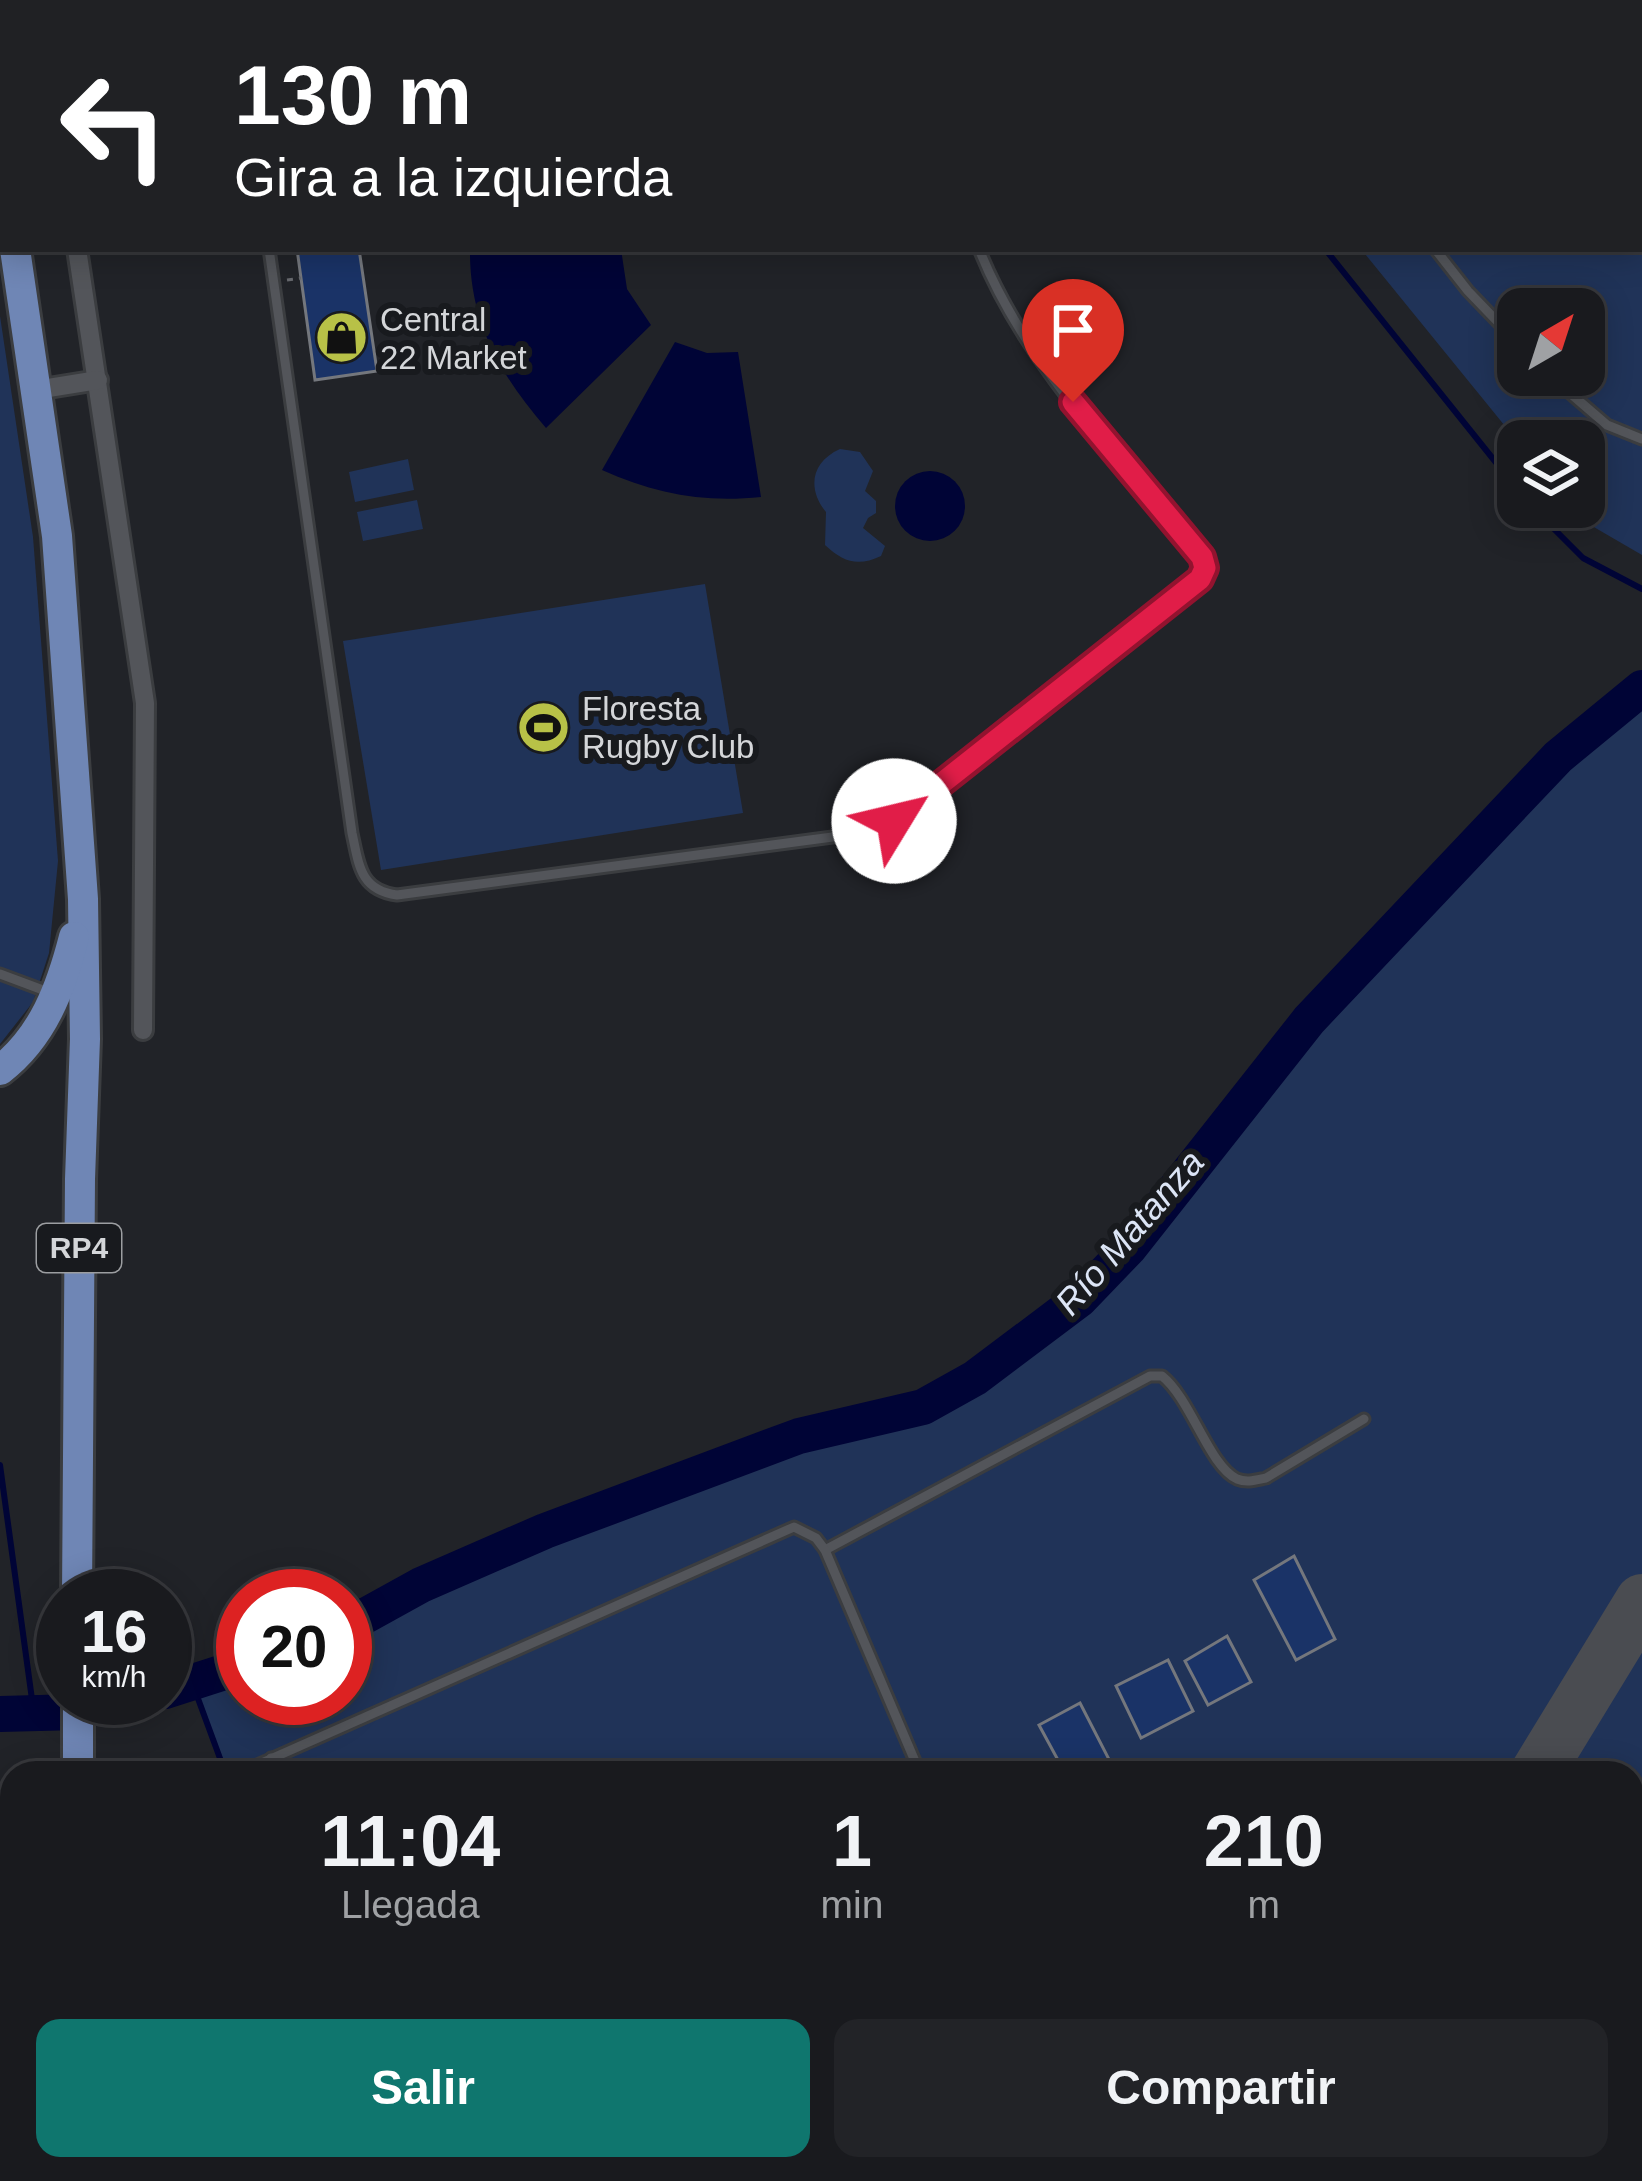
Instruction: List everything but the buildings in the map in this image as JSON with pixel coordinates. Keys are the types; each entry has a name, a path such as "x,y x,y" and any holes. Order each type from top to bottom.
{"main road":[{"name":"RP4","path":"15,252 56,536 83,899 77,1569"},
{"path":"0,1070 32,1040 56,994 83,899"},
{"path":"78,1725 78,1761"}],"street":[{"path":"77,252 146,725 143,1030"},
{"path":"36,390 98,380"}],"lane":[{"path":"268,252 352,833 362,875 370,887 397,895 870,832 936,791 1200,579 1205,568 1202,557 1047,370 1002,300 981,252"},
{"path":"1438,252 1497,321"},
{"path":"1574,396 1607,425 1642,439"},
{"path":"0,974 56,994"},
{"path":"825,1550 1150,1376 1162,1376 1175,1386 1225,1470 1249,1482 1266,1478 1364,1419"},
{"path":"266,1761 783,1529 806,1531 825,1550 915,1761"}],"shaded area":[{"path":"470,252 621,252 627,289 651,325 546,428 490,346 471,275"},
{"path":"1363,252 1642,252 1642,555 1596,528 1605,528 1605,420 1500,420"},
{"path":"0,316 33,537 58,861 49,953 33,1002 0,1044"},
{"path":"675,342 707,353 738,352 761,497 680,495 602,470"},
{"path":"840,449 860,452 873,471 865,491 876,501 876,513 863,528 885,546 881,556 873,559 851,561 825,545 826,512 816,494 815,477 823,461"},
{"path":"408,459 414,490 355,502 349,472"},
{"path":"930,471 955,481 965,506 955,531 930,541 905,531 895,506 905,481"},
{"path":"417,500 423,529 363,541 357,512"},
{"name":"Floresta Rugby Club","path":"705,584 743,813 381,870 343,641"},
{"path":"1642,688 1642,1761 219,1761 193,1685 216,1676 216,1725 372,1725 372,1612 421,1585 545,1531 799,1436 923,1407 975,1378 1080,1299 1129,1248 1309,1020 1558,757"}],"waterway":[{"path":"1327,252 1497,464"},
{"path":"1553,528 1583,558 1642,589"},
{"name":"Río Matanza","path":"372,1612 421,1585 545,1531 799,1436 923,1407 975,1378 1080,1299 1129,1248 1309,1020 1558,757 1642,688"},
{"path":"0,1465 34,1714"},
{"name":"Río Matanza","path":"192,1682 216,1675"},
{"path":"193,1685 221,1761"},
{"name":"Río Matanza","path":"0,1714 36,1713"}],"taxiway":[{"path":"1544,1761 1642,1601"}],"place":[{"name":"Central 22 Market","path":"341,338"},
{"name":"Floresta Rugby Club","path":"543,727"}],"route":[{"path":"894,821 1200,579 1205,568 1202,557 1073,402"}]}
